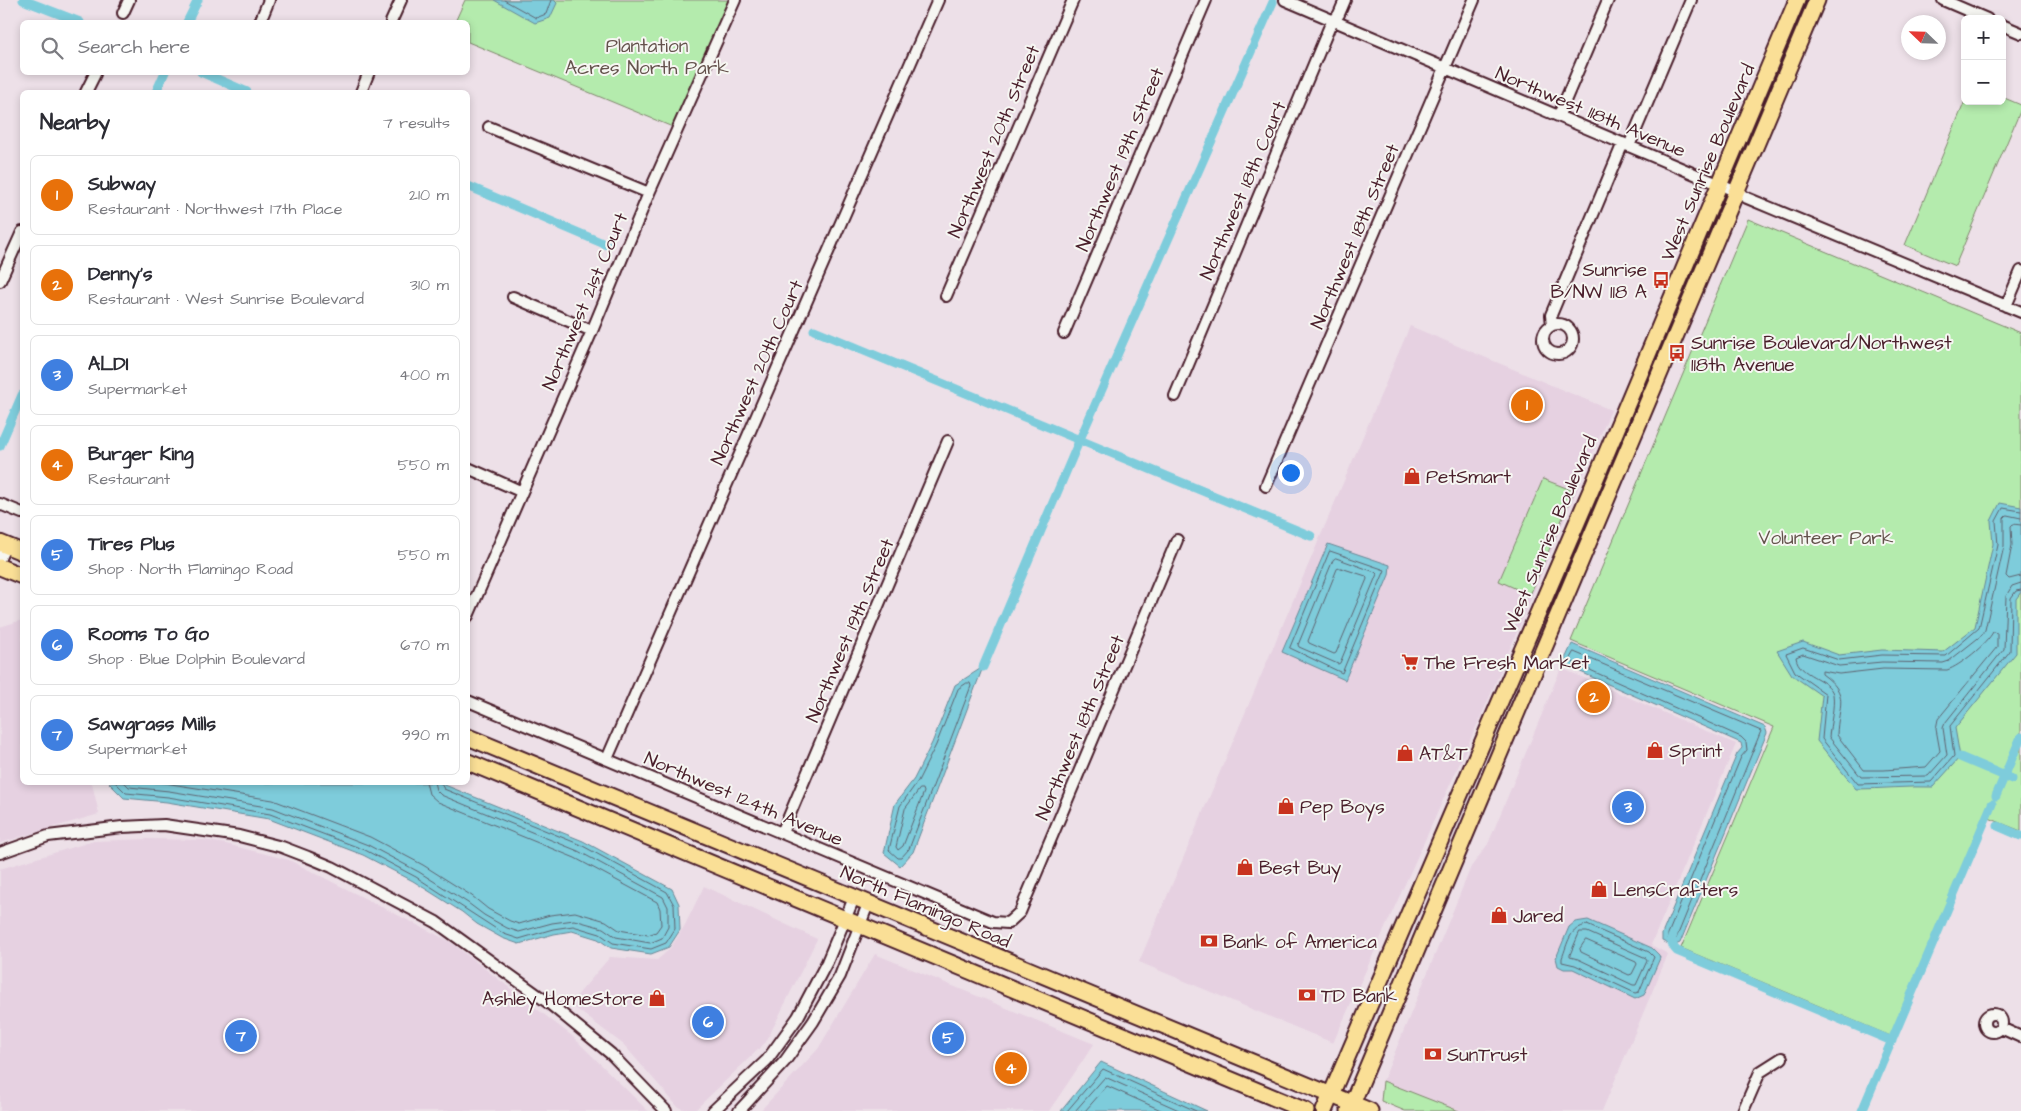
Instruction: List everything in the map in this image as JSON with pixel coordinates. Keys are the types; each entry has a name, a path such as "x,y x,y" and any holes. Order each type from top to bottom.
{"highway":[{"name":"West Sunrise Boulevard","path":"1324,1111 1439,846 1797,0"},
{"name":"West Sunrise Boulevard","path":"1351,1107 1817,0"},
{"path":"2,549 20,552"},
{"path":"0,567 20,575"},
{"name":"North Flamingo Road","path":"470,738 1331,1095 1351,1107 1370,1111"},
{"path":"470,763 1306,1111"}],"street":[{"path":"123,12 129,0"},
{"path":"261,20 270,0"},
{"path":"392,20 401,0"},
{"name":"Northwest 21st Court","path":"470,611 520,491 592,331 649,193 735,0"},
{"name":"Northwest 20th Court","path":"607,759 938,0"},
{"name":"Northwest 20th Street","path":"946,296 1073,0"},
{"name":"Northwest 19th Street","path":"1064,332 1206,0"},
{"name":"Northwest 118th Avenue","path":"1286,0 1559,115 1747,198 2021,312"},
{"name":"Northwest 18th Court","path":"1174,396 1329,28 1345,0"},
{"name":"Northwest 18th Street","path":"1266,486 1474,0"},
{"path":"1559,115 1608,0"},
{"path":"1552,325 1551,315 1691,0"},
{"path":"1943,0 1977,15"},
{"path":"2006,28 2021,34"},
{"path":"87,90 94,75"},
{"path":"362,90 369,75"},
{"path":"489,127 649,193"},
{"path":"0,281 20,236"},
{"path":"2006,306 2021,271"},
{"path":"512,297 592,331"},
{"name":"Northwest 19th Street","path":"782,833 948,441"},
{"path":"470,469 520,491"},
{"path":"0,504 20,513"},
{"name":"Northwest 18th Street","path":"1008,923 1020,912 1177,540"},
{"name":"Northwest 124th Avenue","path":"470,702 993,922 1008,923"},
{"path":"0,853 48,836 122,826 164,825 239,836 282,847 308,857 436,922 550,1004 604,1048 628,1070 666,1111"},
{"path":"713,1111 767,1060 798,1017 827,962 854,898"},
{"path":"739,1111 785,1062 813,1022 840,976 868,904"},
{"path":"2001,1028 2021,1037"},
{"path":"1743,1111 1760,1072 1782,1058"}],"shaded area":[{"path":"1410,326 1611,410 1487,703 1333,1043 1139,962"},
{"path":"20,621 20,785 92,785 99,814 0,843 0,627"},
{"path":"1561,668 1736,744 1651,945 1668,954 1602,1111 1405,1111 1381,1101 1383,1081 1471,867 1488,844"},
{"path":"148,839 203,840 289,860 449,941 572,1036 648,1111 0,1111 0,869 94,841"},
{"path":"704,886 817,939 766,1042 694,1111 689,1111 678,1107 624,1045 570,1004 610,957 657,960 663,955 671,947 685,925"},
{"path":"875,954 1094,1044 1049,1111 760,1111 818,1049"}],"green space":[{"name":"Plantation Acres North Park","path":"465,0 731,0 675,128 470,43 470,20 456,20"},
{"path":"2006,99 2021,105 2021,109 1955,266 1905,245 1963,105 2006,105"},
{"name":"Volunteer Park","path":"1748,219 2021,333 2021,831 1984,816 1893,1037 1681,948 1774,727 1571,641"},
{"path":"1543,479 1574,491 1530,595 1499,581"},
{"path":"1383,1081 1459,1111 1405,1111 1381,1101"}],"water":[{"path":"494,0 554,0 557,3 550,18 535,23"},
{"path":"2000,503 2021,507 2021,592 2016,599 2016,653 1955,728 1960,757 1933,787 1856,789 1817,741 1822,696 1792,675 1777,651 1803,642 1839,655 1882,650 1943,652 1975,627 1993,544 1991,521"},
{"path":"1328,544 1390,565 1389,575 1345,680 1282,652"},
{"path":"1572,644 1765,727 1767,733 1680,943 1673,946 1662,941 1662,934 1737,754 1742,748 1741,743 1567,666 1565,659"},
{"path":"983,667 913,852 900,866 884,853 895,804 914,779 932,743 955,685"},
{"path":"111,785 445,785 583,841 672,889 679,904 680,930 669,947 651,954 611,948 598,939 572,931 519,944 502,938 477,924 462,912 413,881 363,855 269,819 167,802 124,798"},
{"path":"1588,920 1652,948 1659,955 1660,958 1644,995 1635,999 1573,969 1564,969 1558,966 1556,958 1569,927 1575,922"},
{"path":"1101,1062 1207,1111 1061,1111"}],"waterway":[{"path":"23,0 75,20"},
{"path":"188,20 198,0"},
{"path":"983,667 1080,439 1273,2"},
{"path":"157,90 164,75"},
{"path":"208,75 242,90"},
{"path":"470,187 607,245"},
{"path":"814,330 1311,536"},
{"path":"0,446 20,400"},
{"path":"1996,796 2021,737"},
{"path":"1960,757 2012,779"},
{"path":"1862,1111 1992,804"},
{"path":"1998,826 2021,836"},
{"path":"1673,935 1672,943 1677,951 1892,1041"}],"place":[{"name":"Sunrise B/NW 118 A","path":"1661,280"},
{"name":"Sunrise Boulevard/Northwest 118th Avenue","path":"1677,353"},
{"name":"Subway","path":"1527,405"},
{"name":"PetSmart","path":"1412,476"},
{"name":"The Fresh Market","path":"1410,662"},
{"name":"Denny's","path":"1594,697"},
{"name":"Sprint","path":"1655,750"},
{"name":"AT&T","path":"1405,753"},
{"name":"Pep Boys","path":"1286,806"},
{"name":"ALDI","path":"1628,807"},
{"name":"Best Buy","path":"1245,867"},
{"name":"LensCrafters","path":"1599,889"},
{"name":"Jared","path":"1499,915"},
{"name":"Bank of America","path":"1209,941"},
{"name":"TD Bank","path":"1307,995"},
{"name":"Ashley HomeStore","path":"657,998"},
{"name":"Rooms To Go","path":"708,1022"},
{"name":"Sawgrass Mills","path":"241,1036"},
{"name":"Tires Plus","path":"948,1038"},
{"name":"SunTrust","path":"1433,1054"},
{"name":"Burger King","path":"1011,1068"}]}
